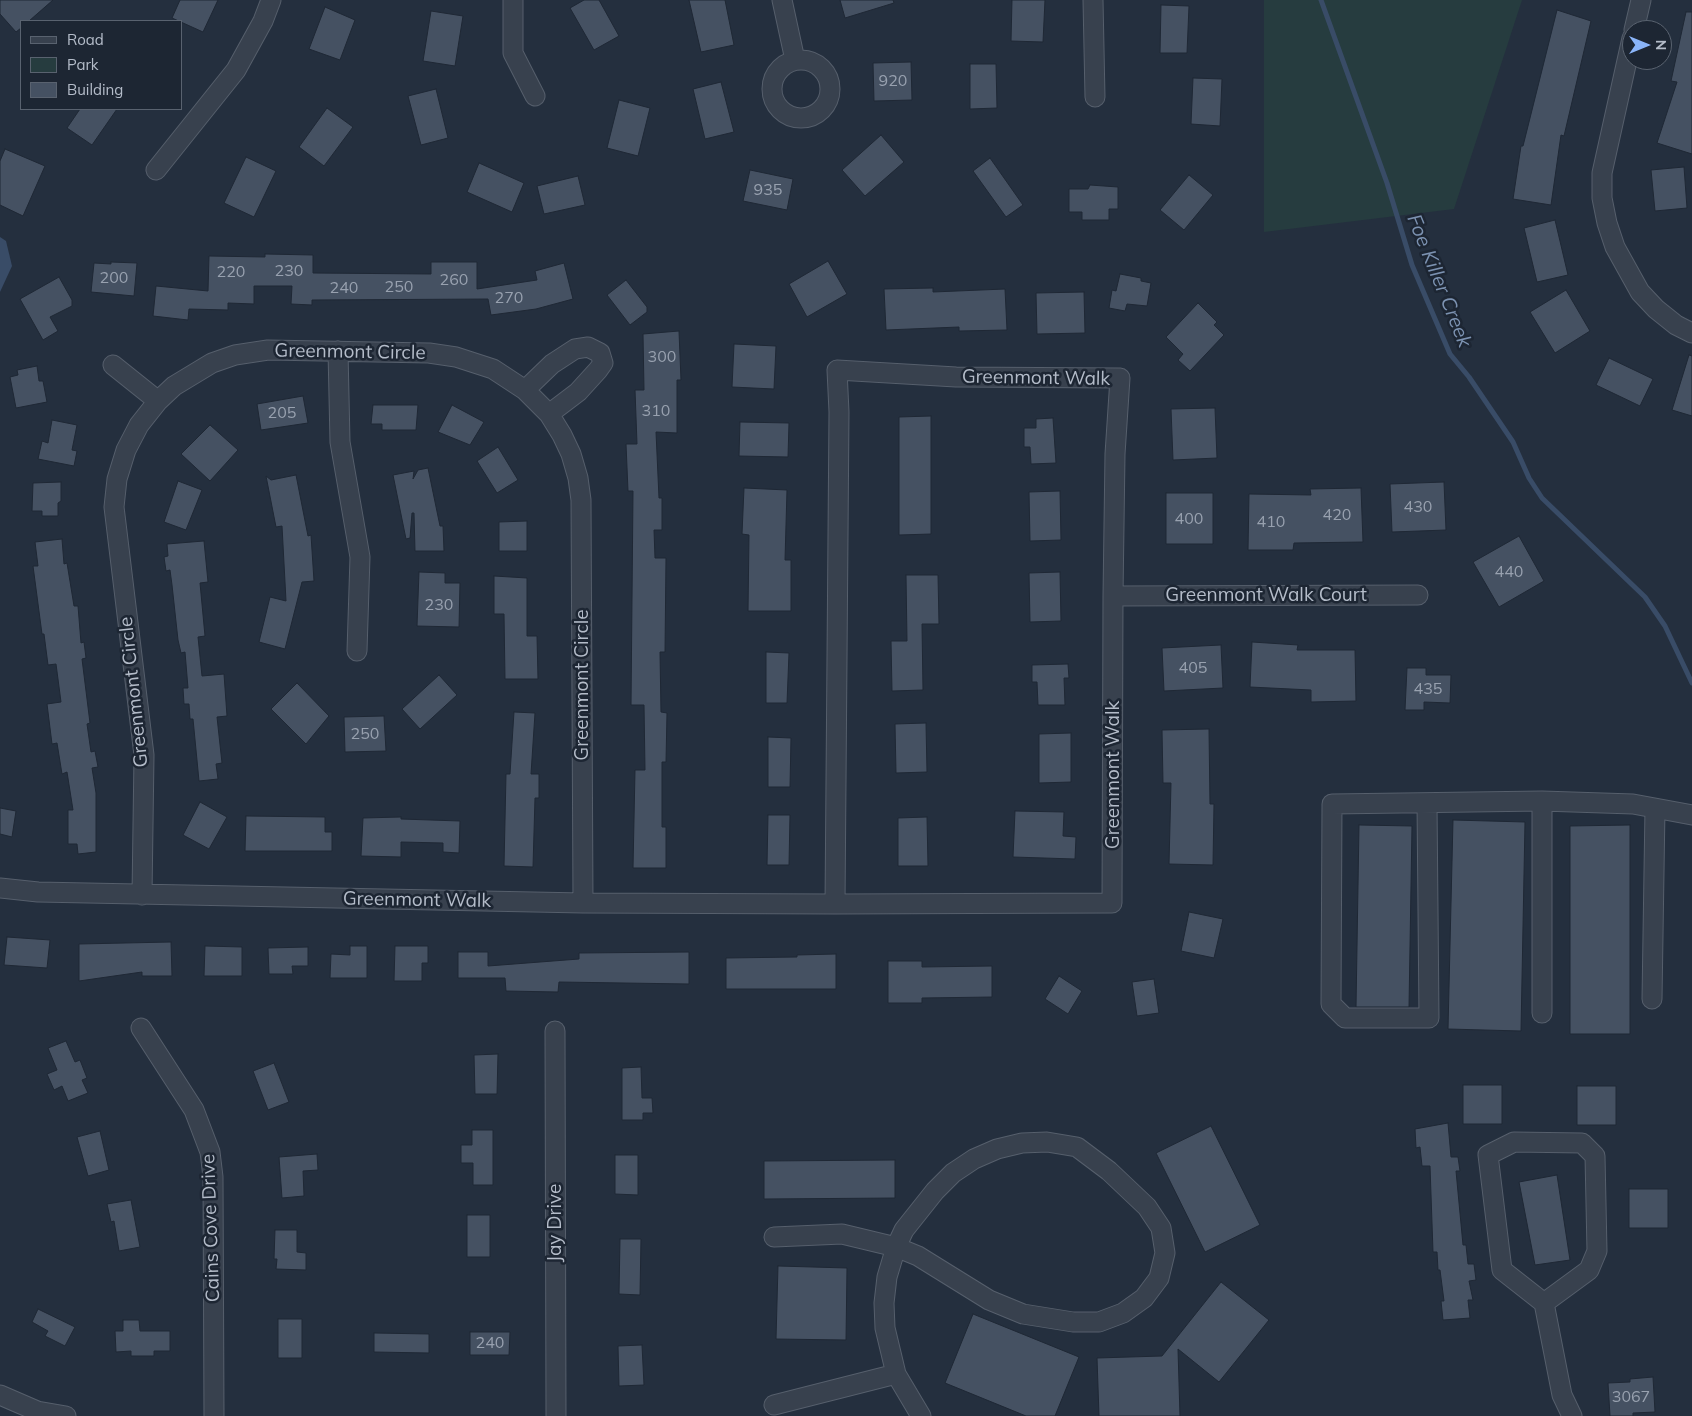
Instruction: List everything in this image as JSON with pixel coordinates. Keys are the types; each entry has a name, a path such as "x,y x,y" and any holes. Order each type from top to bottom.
{"street":[{"path":"156,170 236,70 263,21 271,0"},
{"path":"513,0 512,52 535,96"},
{"path":"782,0 795,60"},
{"path":"1094,0 1095,97"},
{"path":"1636,20 1641,0"},
{"path":"1625,70 1602,173 1602,198 1607,223 1616,247 1640,292 1656,309 1676,325 1692,333"},
{"path":"525,390 552,364 575,349 588,347 600,353 603,363 598,370 578,392 548,414"},
{"name":"Greenmont Circle","path":"142,895 144,755 114,507 117,480 126,450 139,425 158,401 193,373 235,355 268,350 338,351 429,353 456,357 493,369 525,390 548,414 571,454 581,500 583,903"},
{"path":"338,351 340,442 357,526 360,557 357,651"},
{"path":"113,365 158,401"},
{"name":"Greenmont Walk","path":"0,888 38,892 142,895 583,903 835,904 1112,903 1113,596 1116,454 1120,378 956,377 837,370 839,412 835,904"},
{"name":"Greenmont Walk Court","path":"1113,596 1418,595"},
{"path":"1542,801 1542,1013"},
{"path":"1427,803 1429,1018 1345,1018 1331,1004 1332,804 1542,801 1633,804 1692,815"},
{"path":"1652,999 1655,808"},
{"name":"Cains Cove Drive","path":"141,1028 194,1110 210,1152 213,1177 214,1416"},
{"name":"Jay Drive","path":"555,1031 556,1416"},
{"path":"774,1237 842,1234 896,1247 918,1256 989,1300 1023,1314 1074,1322 1099,1322 1123,1313 1144,1298 1159,1278 1165,1253 1161,1228 1147,1207 1110,1171 1078,1147 1047,1142 1022,1143 997,1149 974,1159 953,1173 935,1191 904,1230 896,1247 887,1277 884,1303 885,1328 896,1374 921,1416"},
{"path":"1544,1303 1589,1270 1597,1251 1595,1156 1582,1143 1514,1142 1488,1155 1502,1270 1544,1303 1562,1395 1572,1416"},
{"path":"774,1404 896,1374"},
{"path":"0,1395 37,1411 66,1416"}],"green space":[{"path":"1264,0 1522,0 1454,209 1264,232"}],"water":[{"path":"0,237 6,241 12,266 0,292"}],"building":[{"path":"0,0 53,0 30,20 20,20 20,29 16,32 0,14"},
{"path":"180,0 218,0 203,32 182,23 182,20 172,18"},
{"path":"584,0 599,0 619,36 594,50 570,8"},
{"path":"689,0 725,0 734,45 701,52"},
{"path":"840,0 893,0 894,3 845,18"},
{"path":"1012,0 1045,0 1043,42 1011,41"},
{"path":"1161,5 1189,6 1187,53 1160,53"},
{"path":"325,7 355,20 340,60 309,49"},
{"path":"1557,10 1591,21 1564,136 1561,135 1551,205 1513,199 1521,146 1523,146"},
{"path":"431,11 463,16 455,66 423,61"},
{"path":"1686,12 1692,12 1692,154 1657,143 1677,82 1671,81"},
{"path":"911,62 912,100 874,101 873,63"},
{"path":"970,64 996,64 997,108 970,109"},
{"path":"1193,78 1222,79 1220,126 1191,124"},
{"path":"721,82 734,132 705,139 693,89"},
{"path":"436,89 448,138 421,145 408,96"},
{"path":"619,100 650,108 638,156 607,148"},
{"path":"327,108 353,127 324,166 299,147"},
{"path":"79,110 116,110 92,145 67,128"},
{"path":"881,135 904,162 865,196 842,170"},
{"path":"5,149 45,166 23,216 0,205 0,161"},
{"path":"246,157 276,171 254,217 224,203"},
{"path":"990,158 1023,205 1006,217 973,171"},
{"path":"479,163 524,183 512,212 467,192"},
{"path":"1684,167 1687,208 1655,211 1651,170"},
{"path":"750,170 793,179 787,210 743,201"},
{"path":"1189,175 1213,195 1184,230 1160,210"},
{"path":"578,176 585,205 544,214 537,186"},
{"path":"1090,185 1118,187 1118,209 1109,209 1109,220 1082,220 1082,212 1069,212 1069,189 1088,189"},
{"path":"1555,220 1568,275 1537,282 1524,228"},
{"path":"265,254 313,255 313,273 431,274 431,262 477,262 477,289 537,280 535,271 564,263 573,299 536,309 491,315 488,299 312,300 312,305 291,304 292,286 254,286 254,304 228,303 228,310 189,309 188,320 153,316 156,286 208,291 209,256 265,257"},
{"path":"828,261 847,294 807,317 789,284"},
{"path":"111,262 137,263 134,296 91,292 94,263 111,264"},
{"path":"1120,274 1141,278 1141,281 1151,283 1147,306 1127,304 1125,311 1109,308 1112,290 1116,291"},
{"path":"59,277 72,300 72,306 50,317 58,331 43,340 20,299"},
{"path":"626,280 647,307 647,312 630,325 607,295"},
{"path":"933,288 933,292 1005,289 1007,330 959,331 959,327 886,330 884,289"},
{"path":"1566,290 1590,331 1555,353 1530,312"},
{"path":"1084,292 1085,333 1037,334 1036,293"},
{"path":"1198,303 1217,322 1214,325 1224,335 1190,371 1178,360 1183,354 1166,337"},
{"path":"679,331 681,380 677,380 677,433 656,432 659,498 662,498 662,530 654,530 655,558 666,558 665,652 660,652 661,712 667,713 666,762 662,762 662,827 666,827 666,868 633,868 635,770 645,770 644,705 631,705 633,491 628,491 626,444 637,444 635,390 644,390 643,334"},
{"path":"734,344 776,346 774,389 732,387"},
{"path":"1689,355 1692,356 1692,416 1672,410"},
{"path":"1609,358 1653,379 1640,406 1596,385"},
{"path":"37,366 39,381 43,381 47,402 16,408 10,377 18,375 17,370"},
{"path":"303,396 308,423 261,430 257,404"},
{"path":"373,405 418,405 416,430 382,430 382,424 371,424"},
{"path":"452,405 484,422 470,445 438,432"},
{"path":"1215,408 1217,458 1173,460 1171,409"},
{"path":"931,416 931,534 899,535 899,417"},
{"path":"1053,418 1056,463 1031,464 1030,447 1024,447 1024,428 1036,428 1036,419"},
{"path":"52,420 77,425 72,450 77,451 74,466 38,459 42,441 48,443"},
{"path":"740,422 789,423 788,457 739,456"},
{"path":"210,425 238,450 210,481 181,454"},
{"path":"498,447 518,480 497,493 477,461"},
{"path":"428,468 440,526 443,526 444,551 415,551 414,513 412,513 410,538 406,539 393,475 414,471 413,479 418,470"},
{"path":"296,475 308,536 311,535 314,581 302,582 285,649 259,642 270,597 286,601 282,526 276,527 266,476 271,480"},
{"path":"178,481 202,490 186,530 164,522"},
{"path":"61,482 61,501 58,503 58,516 42,516 42,511 32,511 33,483"},
{"path":"1444,482 1446,530 1392,532 1390,484"},
{"path":"744,488 787,490 785,560 791,560 791,611 748,611 749,535 742,534"},
{"path":"1361,488 1363,542 1294,543 1293,550 1248,550 1249,494 1311,495 1310,489"},
{"path":"1060,491 1061,540 1030,541 1029,492"},
{"path":"1166,493 1213,493 1213,544 1166,544"},
{"path":"527,521 527,551 499,551 499,522"},
{"path":"1519,536 1544,581 1499,607 1473,562"},
{"path":"62,539 64,564 67,563 74,606 78,606 81,643 84,642 86,658 82,659 90,723 87,724 91,752 95,751 98,767 92,768 96,793 96,852 78,854 77,844 68,844 68,810 73,810 67,772 62,774 57,743 52,744 47,704 61,702 56,664 48,665 33,566 38,566 35,542"},
{"path":"204,541 208,582 200,583 205,636 198,637 202,676 224,674 227,716 217,717 222,763 216,764 218,779 199,781 193,719 190,719 189,704 184,704 183,688 188,688 185,652 181,653 178,640 170,570 166,571 164,557 168,556 167,544"},
{"path":"419,572 445,573 445,583 460,583 459,627 417,626"},
{"path":"1060,572 1061,621 1030,622 1029,573"},
{"path":"906,575 938,575 939,624 922,624 923,690 892,691 891,641 907,641"},
{"path":"494,576 527,578 527,636 537,636 538,679 505,679 504,614 494,614"},
{"path":"1252,642 1298,645 1297,650 1355,650 1356,701 1311,702 1311,690 1250,687"},
{"path":"1221,645 1223,688 1164,691 1162,648"},
{"path":"766,652 789,653 787,703 766,703"},
{"path":"1068,664 1069,678 1064,678 1065,705 1038,705 1037,682 1032,682 1032,665"},
{"path":"1407,668 1426,668 1426,675 1451,675 1450,703 1424,702 1424,710 1405,710"},
{"path":"439,675 457,695 420,729 402,709"},
{"path":"297,683 329,716 306,744 271,709"},
{"path":"514,712 535,713 531,774 539,774 539,798 535,798 533,867 504,866 506,774 510,774"},
{"path":"384,716 386,751 345,752 344,717"},
{"path":"926,723 927,772 896,773 895,724"},
{"path":"1209,729 1210,804 1214,804 1213,865 1169,864 1171,783 1163,783 1162,730"},
{"path":"1071,733 1071,782 1039,783 1039,734"},
{"path":"768,737 791,738 790,787 768,787"},
{"path":"200,802 227,817 209,849 183,835"},
{"path":"0,808 16,811 12,837 0,834"},
{"path":"1015,811 1064,812 1063,836 1076,837 1075,859 1013,857"},
{"path":"768,815 790,815 789,865 767,865"},
{"path":"246,816 325,817 325,832 332,832 332,851 245,851"},
{"path":"401,817 401,819 460,821 459,853 443,852 443,843 401,842 401,857 361,856 363,818"},
{"path":"927,817 928,866 898,866 898,818"},
{"path":"1453,820 1525,822 1521,1031 1448,1029"},
{"path":"1359,825 1412,826 1409,1007 1356,1007"},
{"path":"1630,825 1630,1034 1570,1034 1570,826"},
{"path":"1189,912 1223,919 1214,958 1181,951"},
{"path":"7,937 50,940 47,968 4,965"},
{"path":"171,942 172,976 142,976 142,972 79,981 79,944"},
{"path":"205,946 242,947 242,976 204,976"},
{"path":"350,946 367,946 367,978 330,978 331,954 350,955"},
{"path":"395,946 428,946 428,963 422,963 422,981 394,981"},
{"path":"308,947 308,966 292,966 293,974 269,974 268,948"},
{"path":"458,952 488,952 488,966 579,959 579,953 689,952 689,984 559,982 558,992 506,991 505,978 458,978"},
{"path":"836,954 836,989 726,989 726,958 797,957 797,955"},
{"path":"888,961 922,961 922,967 992,966 992,997 922,998 922,1003 888,1003"},
{"path":"1059,976 1082,991 1068,1014 1045,999"},
{"path":"1154,979 1159,1013 1137,1016 1132,982"},
{"path":"66,1041 75,1062 80,1060 87,1078 82,1080 88,1093 68,1101 62,1086 54,1090 47,1074 57,1070 48,1048"},
{"path":"498,1054 497,1094 475,1094 474,1055"},
{"path":"274,1063 289,1102 268,1110 253,1071"},
{"path":"641,1067 642,1098 652,1098 653,1113 643,1113 643,1120 622,1120 622,1068"},
{"path":"1463,1085 1502,1085 1502,1124 1463,1124"},
{"path":"1577,1086 1616,1086 1616,1125 1577,1125"},
{"path":"1448,1123 1451,1157 1458,1157 1460,1171 1456,1171 1463,1245 1466,1245 1468,1264 1474,1264 1476,1280 1469,1281 1473,1300 1468,1300 1470,1318 1443,1320 1441,1301 1444,1301 1440,1270 1438,1270 1437,1252 1433,1252 1430,1166 1422,1166 1420,1147 1416,1148 1415,1129"},
{"path":"1211,1126 1260,1225 1205,1252 1156,1153"},
{"path":"472,1130 493,1130 493,1185 473,1185 473,1163 461,1163 461,1145 472,1145"},
{"path":"100,1131 109,1170 88,1176 77,1137"},
{"path":"317,1154 318,1170 303,1171 304,1196 282,1198 279,1157"},
{"path":"615,1155 638,1155 638,1195 615,1194"},
{"path":"895,1160 895,1198 764,1199 764,1161"},
{"path":"1557,1175 1570,1260 1535,1265 1519,1182"},
{"path":"1629,1189 1668,1189 1668,1228 1629,1228"},
{"path":"131,1200 140,1247 119,1251 114,1221 111,1222 107,1204"},
{"path":"467,1215 490,1215 490,1257 467,1257"},
{"path":"275,1230 297,1230 297,1252 306,1253 306,1270 276,1269 277,1259 274,1259"},
{"path":"620,1239 641,1239 640,1295 619,1294"},
{"path":"778,1266 847,1268 846,1340 776,1339"},
{"path":"1221,1282 1269,1320 1219,1382 1178,1349 1180,1416 1099,1416 1097,1358 1162,1356"},
{"path":"38,1309 75,1327 65,1346 45,1336 48,1331 32,1322"},
{"path":"973,1314 1079,1357 1055,1416 1026,1416 945,1383"},
{"path":"278,1319 302,1319 302,1358 278,1358"},
{"path":"123,1320 139,1320 140,1331 170,1331 170,1351 154,1351 154,1356 131,1356 131,1351 116,1352 115,1331 123,1331"},
{"path":"470,1332 510,1332 509,1355 470,1355"},
{"path":"374,1333 429,1334 429,1353 374,1352"},
{"path":"642,1345 644,1385 619,1386 618,1346"},
{"path":"1653,1377 1655,1412 1633,1413 1633,1416 1610,1416 1608,1383 1630,1382 1630,1379"}],"waterway":[{"name":"Foe Killer Creek","path":"1321,0 1387,183 1412,265 1450,354 1469,377 1513,442 1529,478 1542,498 1645,597 1665,626 1692,683"}]}
